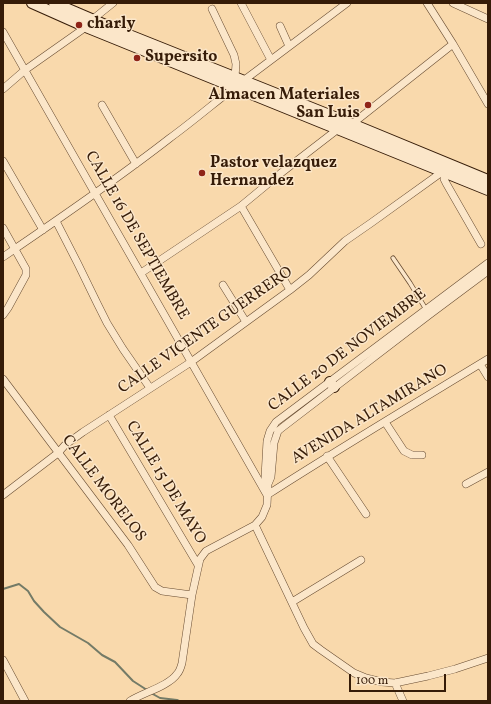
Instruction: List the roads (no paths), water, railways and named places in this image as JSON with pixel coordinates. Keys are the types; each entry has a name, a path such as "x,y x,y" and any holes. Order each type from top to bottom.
{"main road":[{"path":"32,3 89,23 164,54 352,124 488,180"},
{"path":"54,3 89,23"},
{"path":"238,82 338,129 488,190"}],"street":[{"path":"3,89 25,70 89,23 113,3"},
{"path":"241,3 271,60"},
{"path":"3,257 136,164 171,138 238,82 271,60 347,3"},
{"path":"427,3 488,104"},
{"path":"453,3 488,19"},
{"path":"212,9 234,55 238,82"},
{"path":"280,26 289,46"},
{"name":"CALLE 16 DE SEPTIEMBRE","path":"3,32 268,495"},
{"path":"352,124 453,44"},
{"path":"102,105 136,164"},
{"path":"141,273 241,206 280,173 338,129"},
{"path":"3,161 43,230"},
{"path":"445,173 444,179 446,183 481,244"},
{"name":"CALLE VICENTE GUERRERO","path":"3,495 58,453 68,442 191,362 290,290 309,275 345,241 445,173"},
{"path":"241,206 290,290"},
{"path":"56,221 107,323 150,388"},
{"path":"3,228 26,269 26,275 3,315"},
{"name":"CALLE 20 DE NOVIEMBRE","path":"129,701 162,685 173,678 180,669 192,595 200,559 206,551 258,522 264,514 267,505 268,484 271,477 274,443 278,431 282,426 332,384 428,312 488,263"},
{"name":"CALLE 20 DE NOVIEMBRE","path":"428,312 488,271"},
{"path":"223,285 246,322"},
{"name":"AVENIDA ALTAMIRANO","path":"268,495 327,456 488,359"},
{"path":"480,364 488,377"},
{"name":"CALLE MORELOS","path":"3,379 128,545 155,587 162,591 192,595"},
{"name":"CALLE 15 DE MAYO","path":"109,415 198,565"},
{"path":"385,422 404,451 412,455 422,455"},
{"path":"327,456 366,514"},
{"path":"466,484 488,472"},
{"path":"255,524 313,644 354,673 382,682 394,682 455,669 488,658"},
{"path":"292,602 361,560"},
{"path":"3,660 25,701"},
{"path":"394,682 403,701"}],"lane":[{"path":"393,258 428,312"}],"waterway":[{"path":"3,589 19,584 28,591 34,601 60,627 88,643 102,655 115,662 133,681 147,690"},
{"path":"151,693 160,698 179,701"}],"place":[{"name":"charly","path":"79,25"},
{"name":"Supersito","path":"137,58"},
{"name":"Almacen Materiales San Luis","path":"368,105"},
{"name":"Pastor velazquez Hernandez","path":"202,173"}]}
